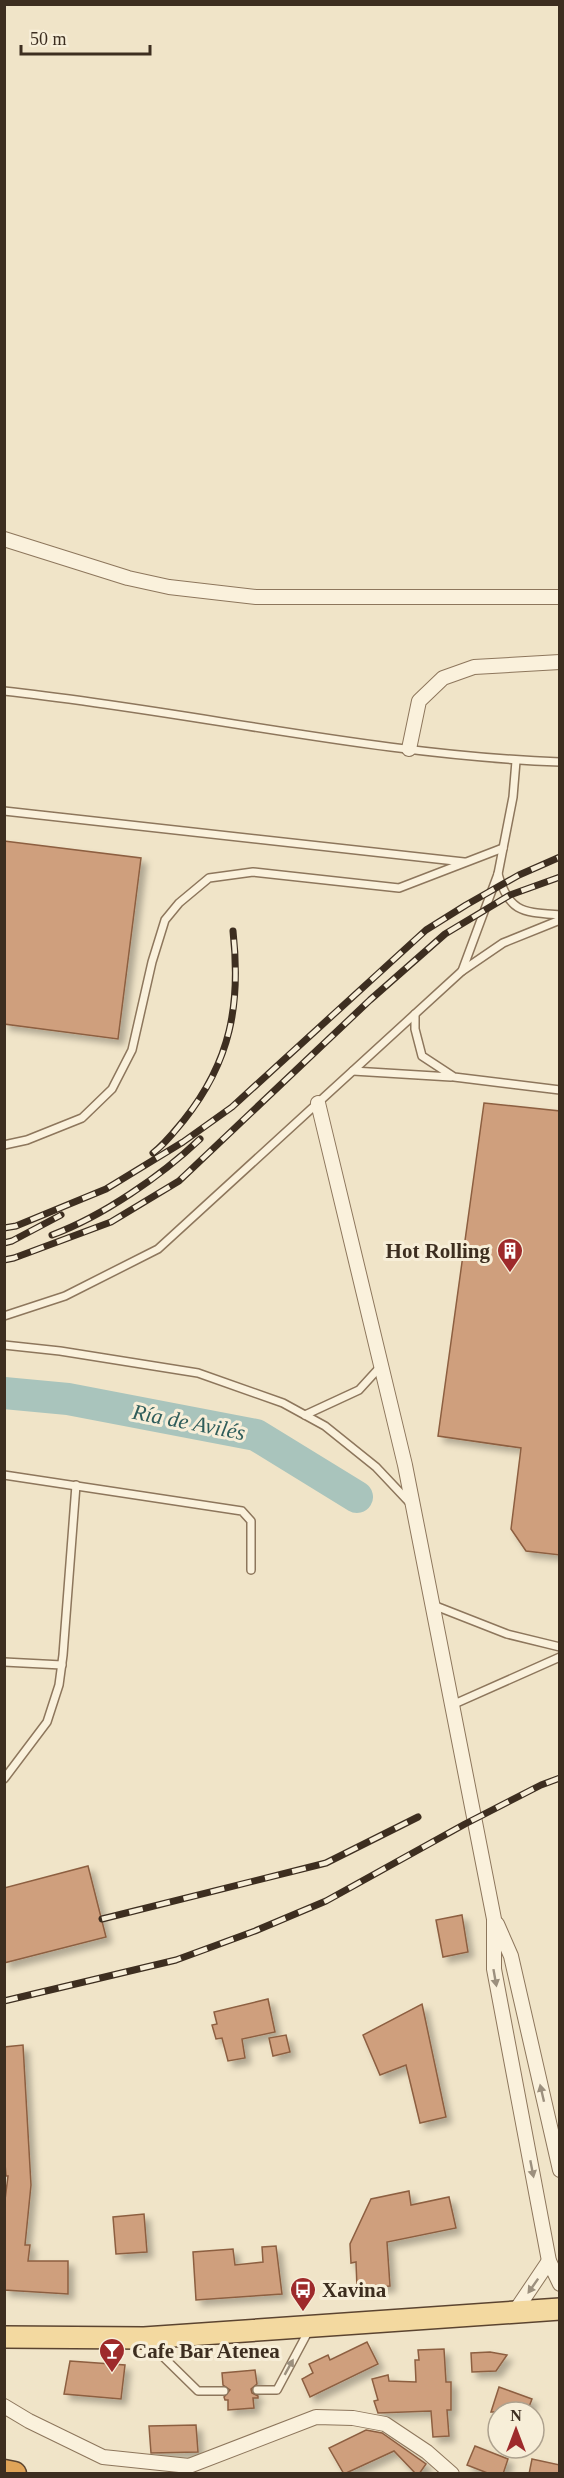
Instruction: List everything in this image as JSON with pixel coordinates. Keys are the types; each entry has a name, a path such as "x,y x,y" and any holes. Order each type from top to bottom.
{"highway":[{"path":"4,2472 14,2474"}],"main road":[{"path":"4,2337 144,2338 560,2308"}],"street":[{"path":"4,539 138,580 169,587 256,597 560,597"},
{"path":"409,749 419,701 443,678 474,667 560,662"},
{"path":"318,1103 413,1507 494,1919 494,1969 549,2258 560,2284"},
{"path":"494,1919 512,1956 560,2170"},
{"path":"516,2310 560,2243"},
{"path":"4,2406 29,2421 103,2457 189,2466 316,2417 353,2418 385,2424 427,2452 452,2474"}],"lane":[{"path":"4,691 409,749 516,761 560,762"},
{"path":"462,971 498,874 513,797 516,761"},
{"path":"4,811 466,862"},
{"path":"4,1145 27,1140 82,1118 112,1089 132,1050 152,963 165,920 179,903 209,878 253,872 399,888 503,848"},
{"path":"498,874 506,897 523,912 560,915"},
{"path":"4,1316 65,1296 158,1249 462,971 503,943 560,920"},
{"path":"415,1014 422,1056 454,1077"},
{"path":"353,1071 454,1077 560,1090"},
{"path":"4,1345 60,1351 198,1373 283,1403 325,1425 376,1467 413,1507"},
{"path":"305,1415 359,1390 381,1366"},
{"path":"4,1475 242,1511 251,1521 251,1570"},
{"path":"4,1779 47,1722 59,1684 76,1485"},
{"path":"433,1605 507,1634 560,1647"},
{"path":"452,1705 560,1657"},
{"path":"4,1662 62,1665"},
{"path":"257,2390 277,2390 311,2327"},
{"path":"144,2338 198,2391 224,2391"}],"building":[{"path":"4,841 141,858 118,1039 4,1024"},
{"name":"Hot Rolling","path":"484,1103 560,1111 560,1555 526,1551 511,1529 521,1448 438,1436"},
{"path":"88,1866 106,1937 4,1963 4,1888"},
{"path":"462,1915 468,1952 443,1957 436,1920"},
{"path":"268,1999 275,2032 242,2039 245,2058 228,2061 222,2038 216,2039 212,2025 217,2024 214,2012"},
{"path":"422,2004 446,2117 420,2123 406,2065 380,2075 363,2035"},
{"path":"286,2035 290,2052 273,2056 269,2038"},
{"path":"23,2045 31,2185 25,2245 30,2245 28,2261 68,2261 68,2294 4,2290 4,2208 8,2176 6,2176 4,2151 4,2047"},
{"path":"409,2191 411,2205 449,2197 456,2228 387,2242 390,2286 357,2288 356,2262 351,2263 350,2244 371,2199"},
{"path":"144,2214 147,2252 116,2254 113,2217"},
{"path":"276,2246 282,2294 196,2300 193,2252 233,2249 235,2265 263,2262 262,2247"},
{"path":"367,2342 378,2364 310,2397 302,2379 313,2373 309,2364 328,2355 330,2360"},
{"path":"444,2349 446,2382 451,2382 451,2410 447,2410 449,2436 433,2437 431,2411 378,2413 374,2401 378,2400 372,2379 388,2375 389,2381 416,2382 415,2360 419,2360 418,2350"},
{"path":"490,2352 507,2355 496,2371 472,2372 471,2353"},
{"path":"70,2361 125,2365 121,2399 64,2394"},
{"path":"255,2370 257,2384 251,2389 258,2398 253,2398 254,2408 228,2410 228,2400 224,2397 230,2390 223,2385 222,2373"},
{"path":"499,2387 532,2399 532,2400 495,2400"},
{"path":"196,2425 198,2452 151,2453 149,2426"},
{"path":"366,2430 382,2433 426,2464 419,2474 416,2474 394,2451 344,2474 329,2448"},
{"path":"475,2446 486,2450 486,2460 508,2460 503,2474 490,2474 467,2465"},
{"path":"532,2460 560,2465 560,2474 529,2474"}],"waterway":[{"name":"Ría de Avilés","path":"4,1393 68,1399 256,1435 357,1497"}],"railway":[{"path":"4,1228 16,1226 106,1189 183,1142 232,1107 426,930 519,875 560,857"},
{"path":"4,1260 111,1222 179,1181 370,1000 445,934 510,895 560,877"},
{"path":"153,1153 162,1146 200,1098 222,1054 233,1007 235,983 233,931"},
{"path":"52,1235 91,1217 130,1194 168,1167 200,1139"},
{"path":"4,1243 61,1215"},
{"path":"4,2001 176,1960 255,1931 326,1901 465,1824 541,1785 560,1778"},
{"path":"102,1919 326,1863 418,1817"}],"place":[{"name":"Hot Rolling","path":"510,1274"},
{"name":"Xavina","path":"303,2313"},
{"name":"Cafe Bar Atenea","path":"112,2374"}]}
